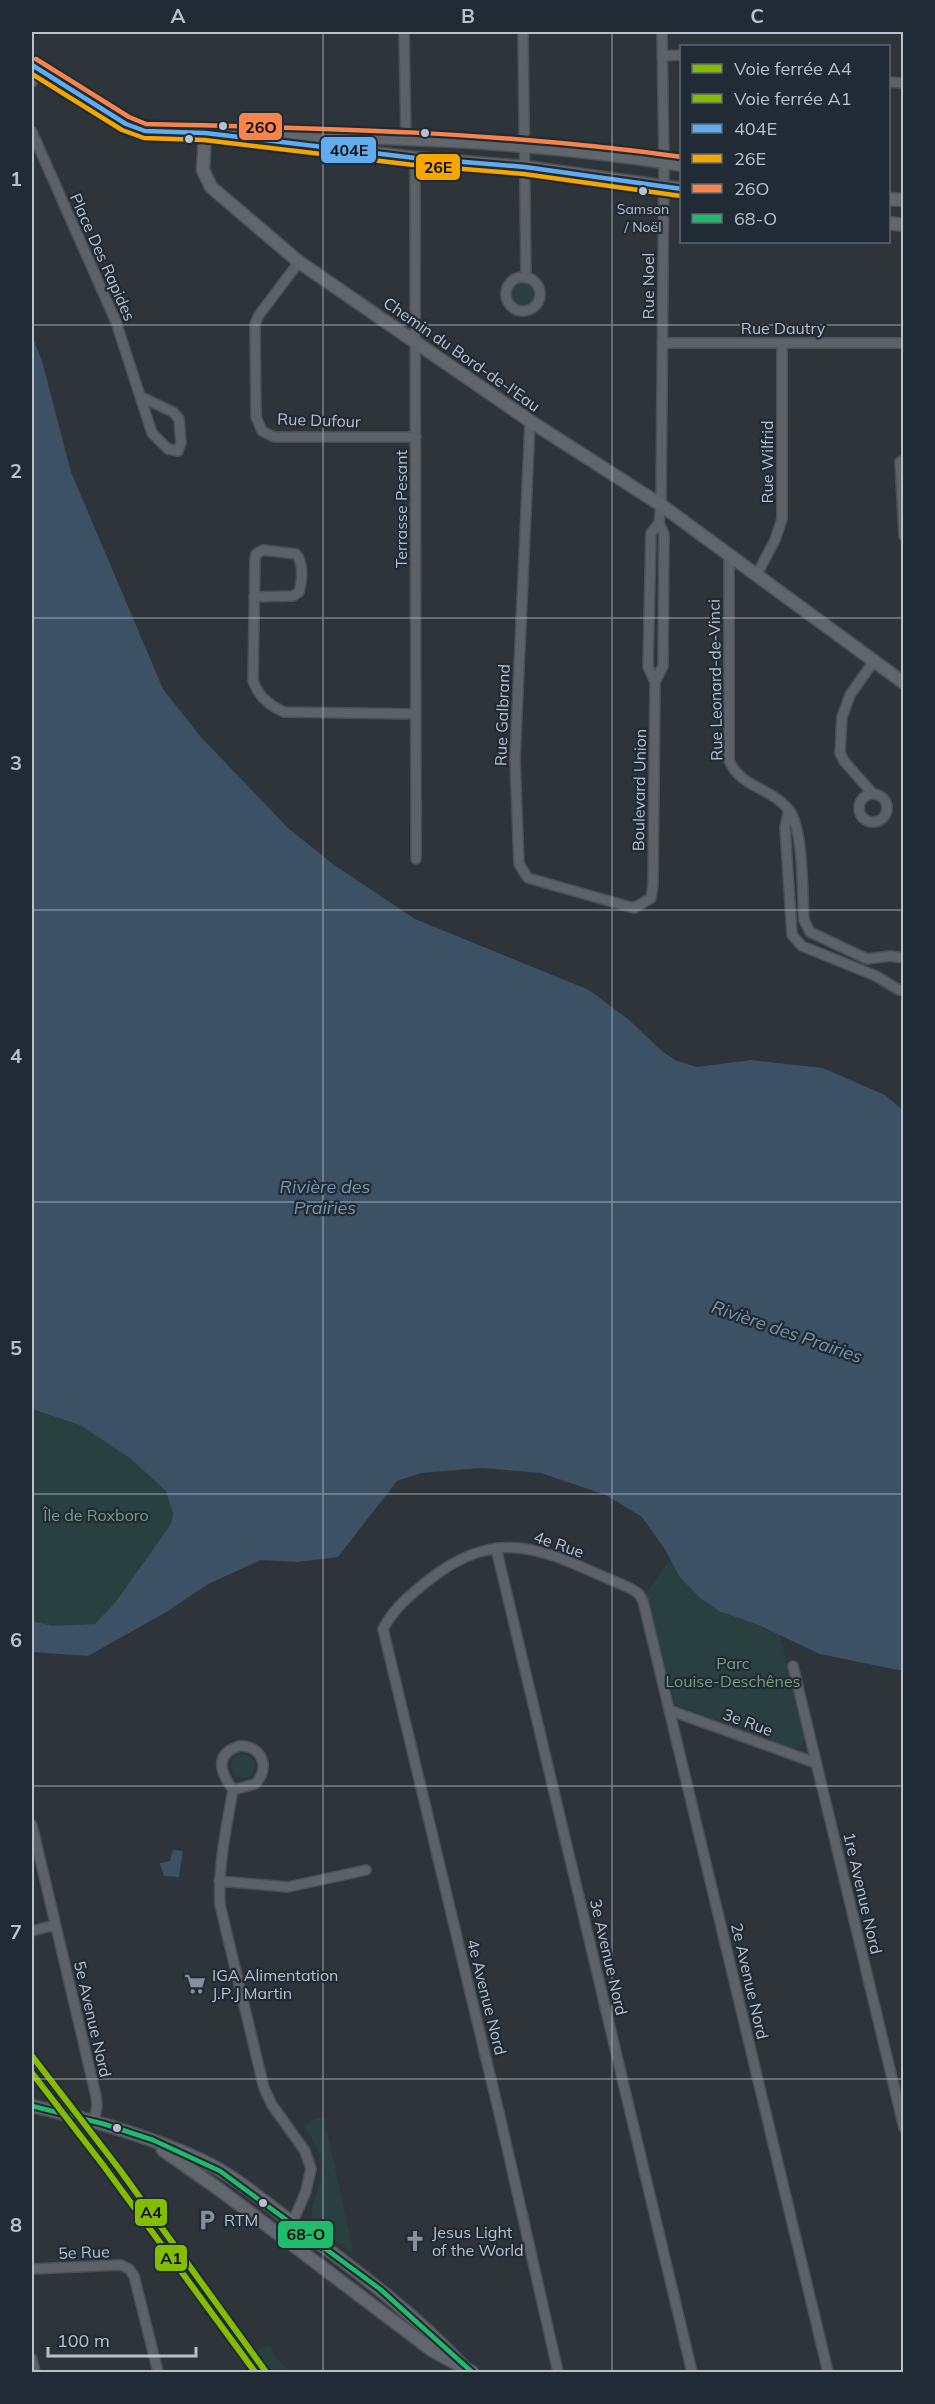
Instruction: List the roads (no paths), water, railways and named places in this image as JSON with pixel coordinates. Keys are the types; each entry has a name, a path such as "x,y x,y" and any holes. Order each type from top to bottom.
{"street":[{"path":"404,32 406,140"},
{"path":"523,32 526,278"},
{"name":"Rue Noel","path":"661,505 664,162 662,32"},
{"path":"662,56 680,55"},
{"path":"32,82 35,68 126,124 145,131 524,145 680,165"},
{"name":"Place Des Rapides","path":"32,132 116,322 152,433 168,449 178,451 181,443 179,419 173,412 141,397"},
{"path":"205,133 415,158 525,167 680,189"},
{"name":"Chemin du Bord-de-l'Eau","path":"205,133 203,170 211,186 299,262 530,421 661,505 903,683"},
{"name":"Terrasse Pesant","path":"415,158 416,859"},
{"name":"Rue Dufour","path":"299,262 259,315 255,324 256,417 262,431 274,437 416,437"},
{"name":"Rue Dautry","path":"662,343 903,343"},
{"name":"Rue Wilfrid","path":"756,576 775,540 782,519 782,344"},
{"name":"Rue Galbrand","path":"530,421 515,759 519,864 528,878 634,908 651,898"},
{"path":"903,460 900,462 903,537"},
{"name":"Boulevard Union","path":"655,682 663,666 664,534 659,523 661,505"},
{"name":"Boulevard Union","path":"651,898 655,682 648,667 651,533 659,523"},
{"path":"254,597 293,596 299,592 301,560 296,554 263,550 256,554 254,597 254,681 257,691 270,706 284,712 416,714"},
{"name":"Rue Leonard-de-Vinci","path":"729,555 729,760 733,770 740,777 777,799 789,810"},
{"path":"873,794 844,761 840,753 842,717 850,695 874,661"},
{"path":"789,810 797,826 804,920 810,932 867,958 890,956 903,958"},
{"path":"789,810 785,827 792,934 797,943 876,976 898,990 903,989"},
{"path":"797,943 810,932"},
{"name":"3e Avenue Nord","path":"496,1548 692,2373"},
{"name":"4e Rue","path":"383,1629 392,1612 452,1562 479,1550 526,1548 542,1552 630,1588 642,1597"},
{"name":"2e Avenue Nord","path":"642,1597 828,2373"},
{"name":"4e Avenue Nord","path":"383,1629 501,2121 558,2373"},
{"name":"1re Avenue Nord","path":"793,1666 903,2128"},
{"name":"3e Rue","path":"669,1710 816,1763"},
{"path":"233,1790 255,1784 263,1772 262,1758 252,1748 239,1746 227,1752 223,1758 222,1771 233,1790 219,1881 220,1905 264,2088 272,2105 301,2144 309,2161 309,2182 285,2240"},
{"name":"5e Avenue Nord","path":"32,1825 96,2096 94,2121"},
{"path":"219,1881 288,1887 366,1870"},
{"path":"32,1931 56,1925"},
{"path":"32,2106 94,2121 207,2163 242,2185 393,2299 439,2340 468,2370"},
{"path":"141,2137 214,2186 433,2351 468,2370"},
{"name":"5e Rue","path":"32,2269 121,2265 129,2269 134,2276 158,2373"},
{"path":"32,2359 35,2373"}],"water":[{"name":"Rivière des Prairies","path":"32,336 42,361 71,472 163,689 200,736 288,828 334,865 415,919 589,990 677,1061 697,1067 751,1060 823,1068 885,1095 903,1110 903,1671 820,1654 758,1625 719,1611 700,1598 679,1576 664,1548 642,1517 606,1495 541,1473 482,1468 421,1473 397,1481 338,1557 298,1562 261,1560 208,1584 168,1611 88,1656 32,1652 32,1621 52,1626 95,1624 115,1603 171,1524 173,1513 166,1491 131,1459 80,1425 32,1409"},
{"path":"173,1850 183,1851 179,1877 164,1876 160,1863 170,1861"}],"rail line":[{"name":"A4","path":"32,2056 120,2170 266,2372"},
{"name":"A1","path":"32,2073 103,2165 255,2372"}],"place":[{"name":"Samson / Noël","path":"643,191"},
{"name":"IGA Alimentation J.P.J Martin","path":"195,1984"},
{"name":"RTM","path":"207,2220"},
{"name":"Jesus Light of the World","path":"415,2241"}],"park label":[{"name":"Île de Roxboro","path":"96,1515"},
{"name":"Parc Louise-Deschênes","path":"733,1672"}]}
